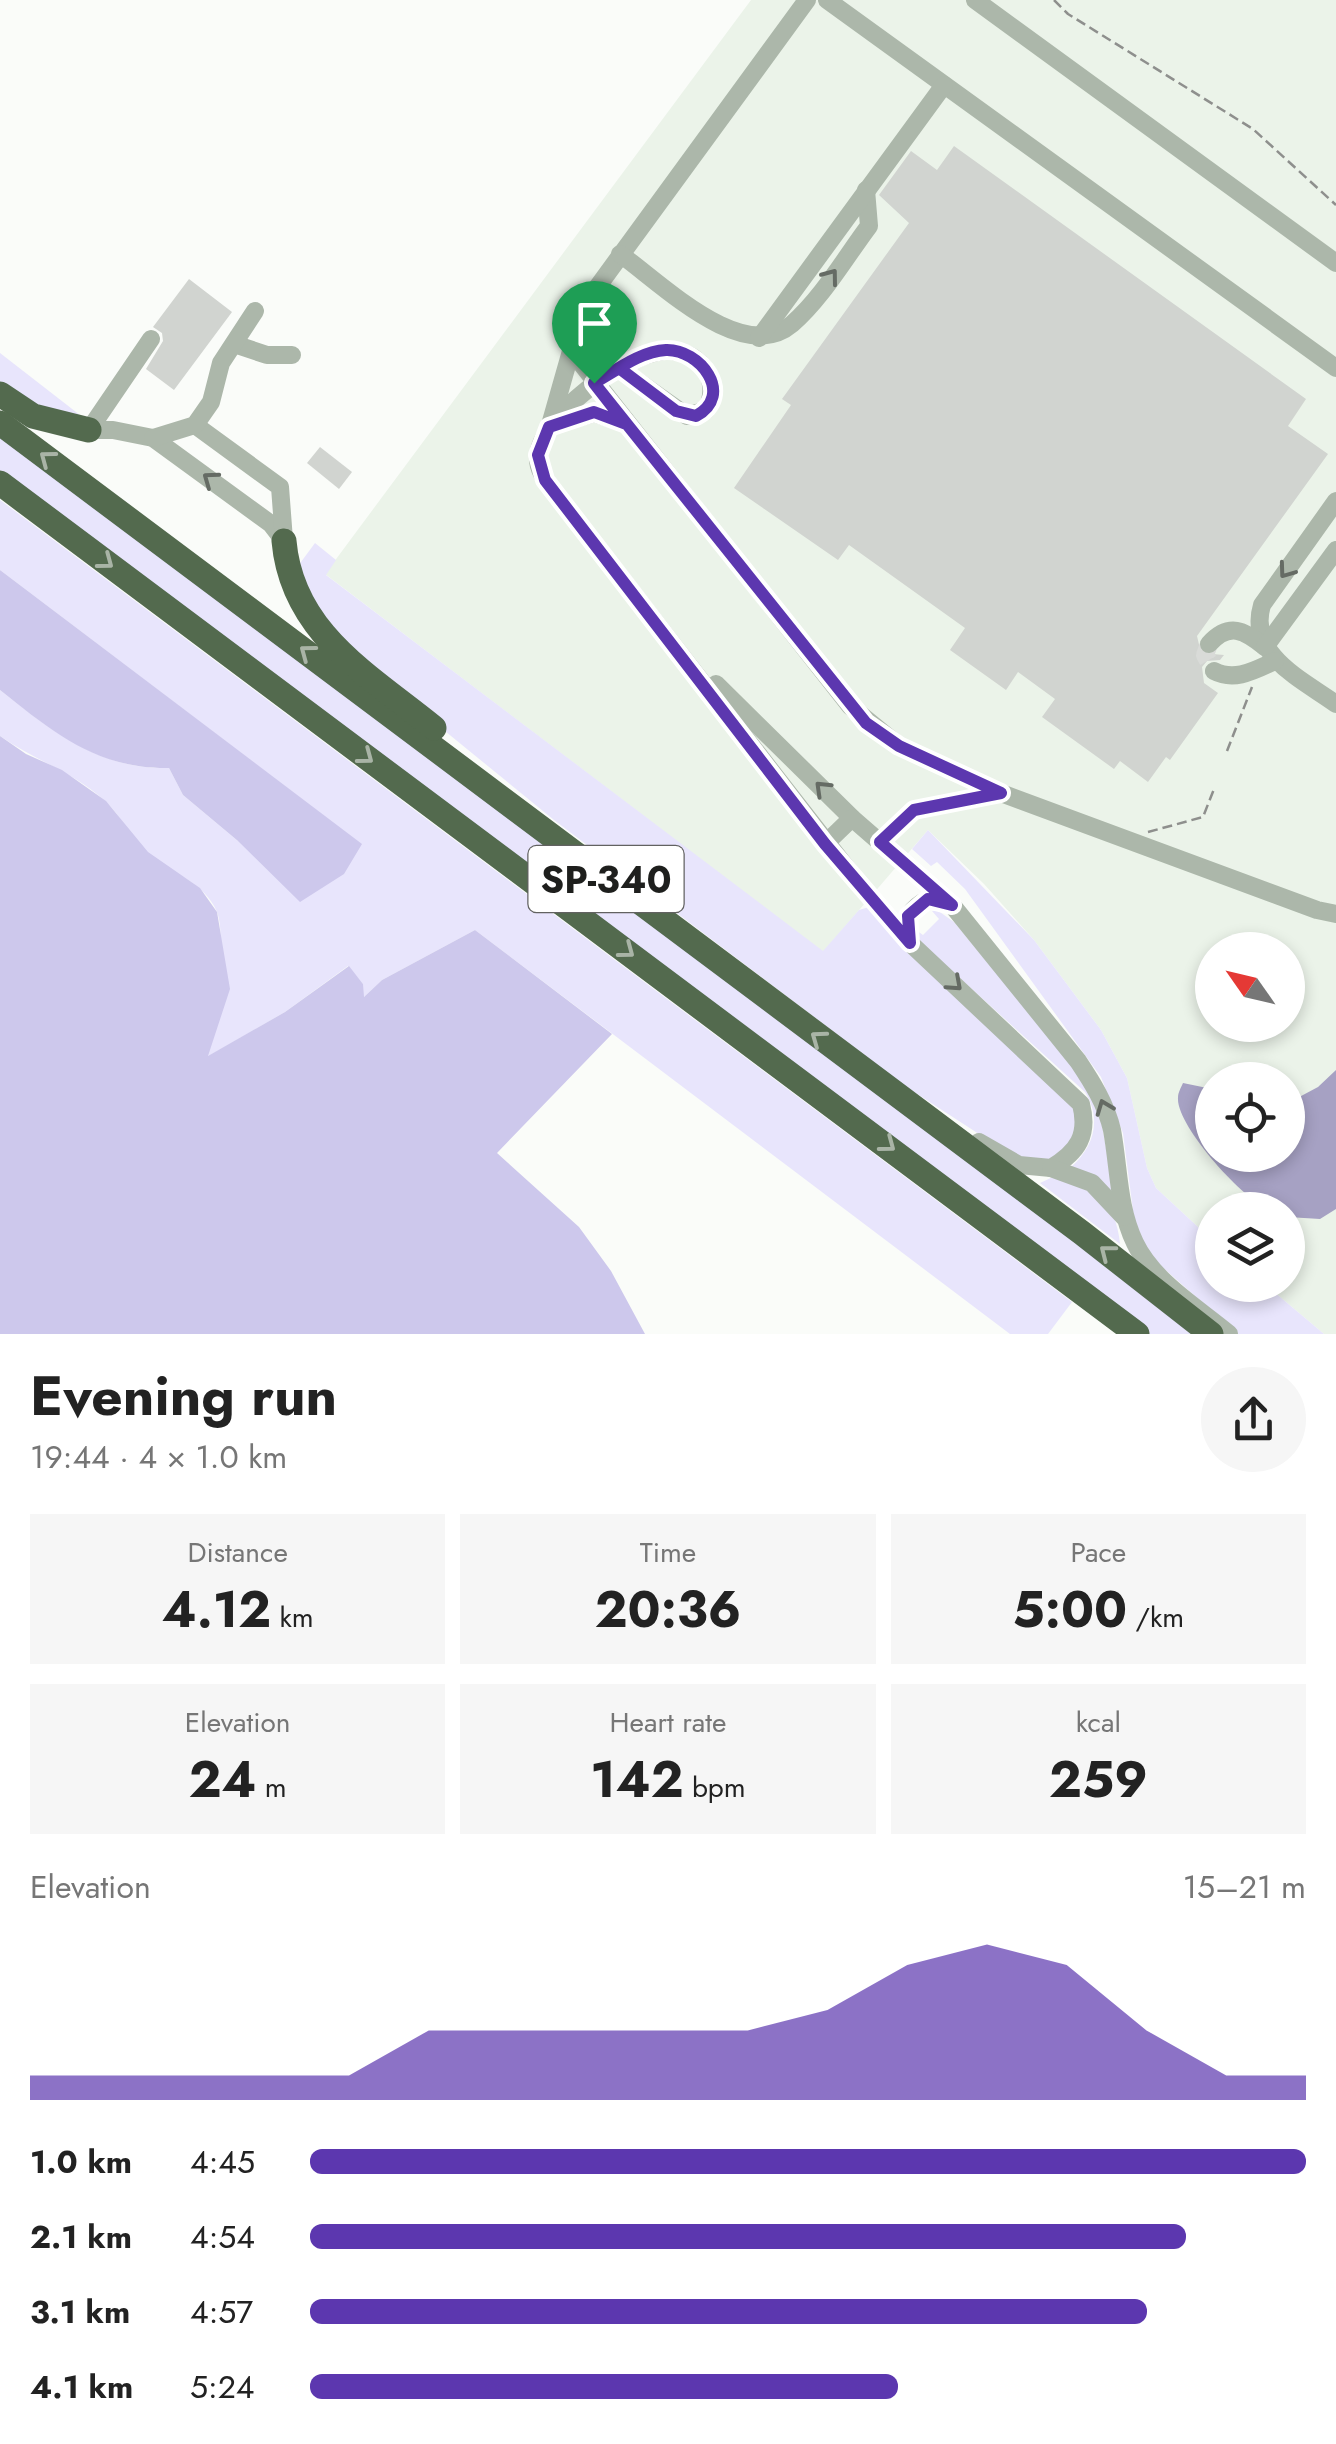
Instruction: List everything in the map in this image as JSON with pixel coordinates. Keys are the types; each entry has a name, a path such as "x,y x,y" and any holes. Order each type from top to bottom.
{"highway":[{"path":"0,394 33,416 88,430"},
{"name":"SP-340","path":"0,423 1211,1334"},
{"name":"SP-340","path":"0,483 1136,1334"},
{"path":"284,541 299,601 325,640 537,812 682,923 746,985"}],"lane":[{"path":"807,0 585,304 538,455 545,480 652,614 825,844 910,943 1081,1104 1084,1133 1078,1148 1051,1168"},
{"path":"826,0 1336,368"},
{"path":"975,0 1336,263"},
{"path":"620,254 734,334 760,338 944,85"},
{"path":"152,339 88,430 153,438 194,424 211,402 221,363 255,311"},
{"path":"234,344 267,354 292,355"},
{"path":"574,344 594,383 866,723 899,746 1001,793 1336,914"},
{"path":"549,427 594,383 619,368 651,353 682,353 706,370 714,384 714,396 706,410 687,416 619,368"},
{"path":"549,427 594,412 626,424"},
{"path":"194,424 280,488 284,541"},
{"path":"153,438 270,524 284,541"},
{"path":"1266,659 1258,620 1262,605 1336,501"},
{"path":"1214,671 1225,677 1266,659 1336,550"},
{"path":"652,614 730,700 852,818 952,905 1096,1088 1111,1127 1124,1217"},
{"path":"1209,644 1220,630 1234,628 1266,659 1336,704"},
{"path":"825,844 852,818"},
{"path":"910,943 908,916 918,904 928,899 952,905"},
{"path":"867,1074 942,1116 995,1153 1019,1164 1051,1168 1092,1184 1124,1217 1147,1263 1229,1334"}],"path":[{"path":"1054,0 1068,14 1253,129 1336,205"},
{"path":"1228,751 1266,659"},
{"path":"1144,843 1149,830 1203,817 1214,790"},
{"path":"880,842 914,810 1001,793"}],"shaded area":[{"path":"751,0 1336,0 1336,1334 1324,1334 1286,1302 1305,1302 1305,1192 1195,1192 1195,1224 1156,1188 1147,1168 1127,1078 1101,1030 1034,940 928,830 823,952 325,574"},
{"path":"0,353 85,419 61,419 0,385"},
{"path":"0,435 1201,1334 1150,1334 0,473"},
{"path":"0,500 1072,1302 1048,1334 1010,1334 475,930 382,980 363,998 363,984 348,966 285,1012 207,1057 221,942 217,912 196,885 148,853 92,790 0,736 0,690 58,733 99,755 144,767 169,768 183,795 238,841 361,844 0,570"},
{"path":"315,543 336,560 326,575 823,951 859,910 869,907 1073,1105 1079,1127 1059,1158 1031,1162 999,1147 908,1088 554,820 402,696 325,625 298,566"},
{"path":"0,570 362,844 344,874 300,902 238,841 183,795 169,768 120,762 78,746 0,690"},
{"path":"0,736 26,754 62,770 106,801 148,852 200,888 217,912 230,989 208,1056 285,1012 349,966 363,984 364,997 382,980 475,930 612,1034 497,1153 579,1227 611,1271 645,1334 0,1334"},
{"path":"928,830 1034,940 1101,1030 1127,1078 1147,1168 1156,1188 1195,1224 1195,1296 1152,1258 1135,1226 1123,1133 1101,1077 965,889 937,862 931,866 912,849"},
{"path":"937,910 954,922 1080,1074 1100,1114 1114,1194 1071,1167 1085,1151 1093,1132 1093,1112 1085,1092 917,939 916,930 923,935 939,919 932,911"},
{"path":"1336,1070 1336,1209 1320,1219 1305,1218 1305,1192 1245,1192 1223,1172 1305,1172 1305,1094"},
{"path":"1183,1083 1195,1085 1195,1136 1180,1110 1178,1096"},
{"path":"1055,1176 1081,1185 1101,1198 1114,1217 1120,1244 1040,1183"},
{"path":"1202,1302 1286,1302 1324,1334 1238,1334"}],"building":[{"path":"954,146 1306,399 1288,426 1328,454 1197,636 1201,653 1224,655 1202,667 1204,683 1218,693 1170,760 1166,757 1148,782 1120,761 1114,769 1042,717 1055,699 1018,672 1006,690 950,650 965,628 849,545 838,560 734,488 791,405 782,399 909,223 879,195 911,151 937,170"},
{"path":"189,279 232,312 174,390 146,369 163,341 162,333 153,327"},
{"path":"320,447 352,472 339,489 307,463"}],"tunnel":[{"path":"1209,644 1205,655 1214,671"}],"route":[{"path":"594,383 619,368 676,411 696,416 706,410 714,396 714,384 706,370 682,353 668,350 651,353 619,368 594,383 866,723 899,746 1001,793 914,810 880,842 952,905 938,899 918,904 908,916 910,943 825,844 652,614 545,480 538,455 549,427 594,412 626,424 594,383"}]}
